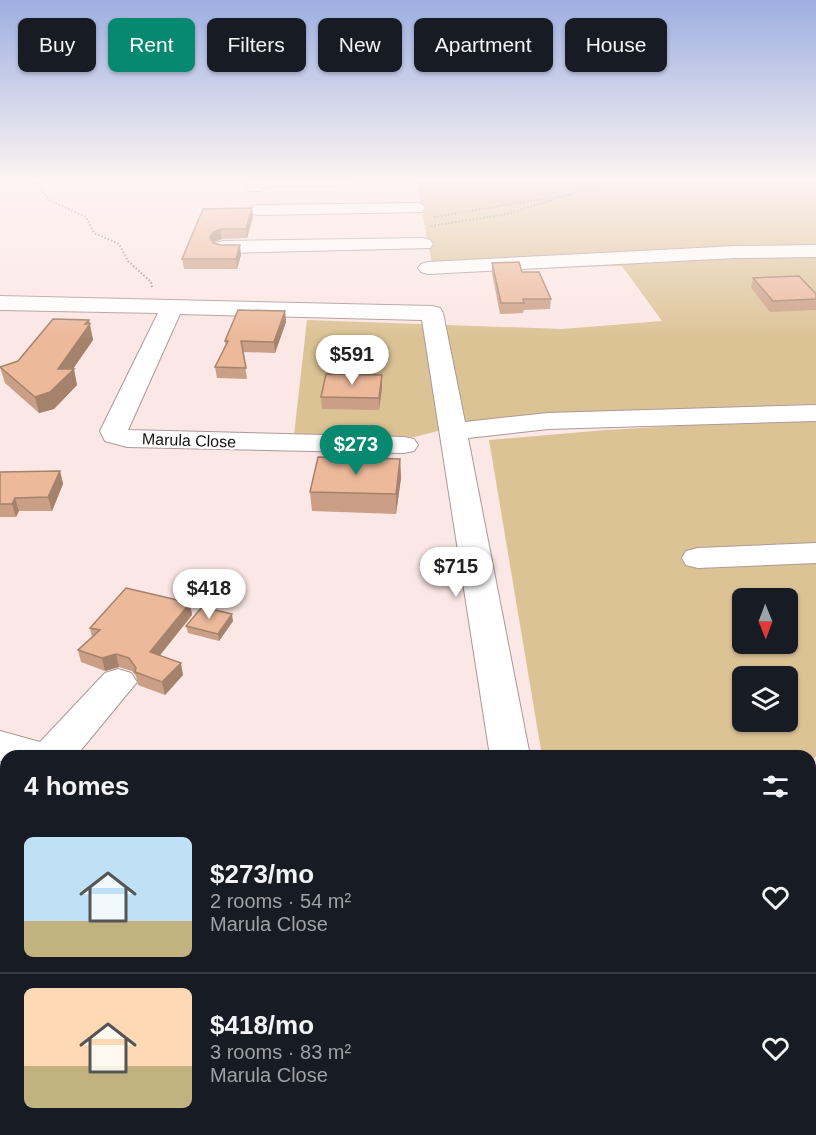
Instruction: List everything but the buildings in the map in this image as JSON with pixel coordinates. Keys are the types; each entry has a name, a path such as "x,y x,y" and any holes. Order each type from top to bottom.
{"street":[{"path":"223,247 317,233"},
{"path":"421,233 509,750"},
{"path":"2,306 165,307 430,289 736,252 816,251"},
{"name":"Marula Close","path":"165,307 114,431 115,435 127,439 404,445"},
{"path":"453,431 548,421 816,413"},
{"path":"698,558 816,553"},
{"path":"57,750 118,682"}],"path":[{"path":"94,233 119,244 128,261 151,282 165,307"}],"shaded area":[{"path":"426,233 816,233 816,404 583,413 468,423 415,437 294,435 307,320 562,329 662,321 622,266 433,269"},
{"path":"816,418 816,750 541,750 489,440 606,430"}]}
